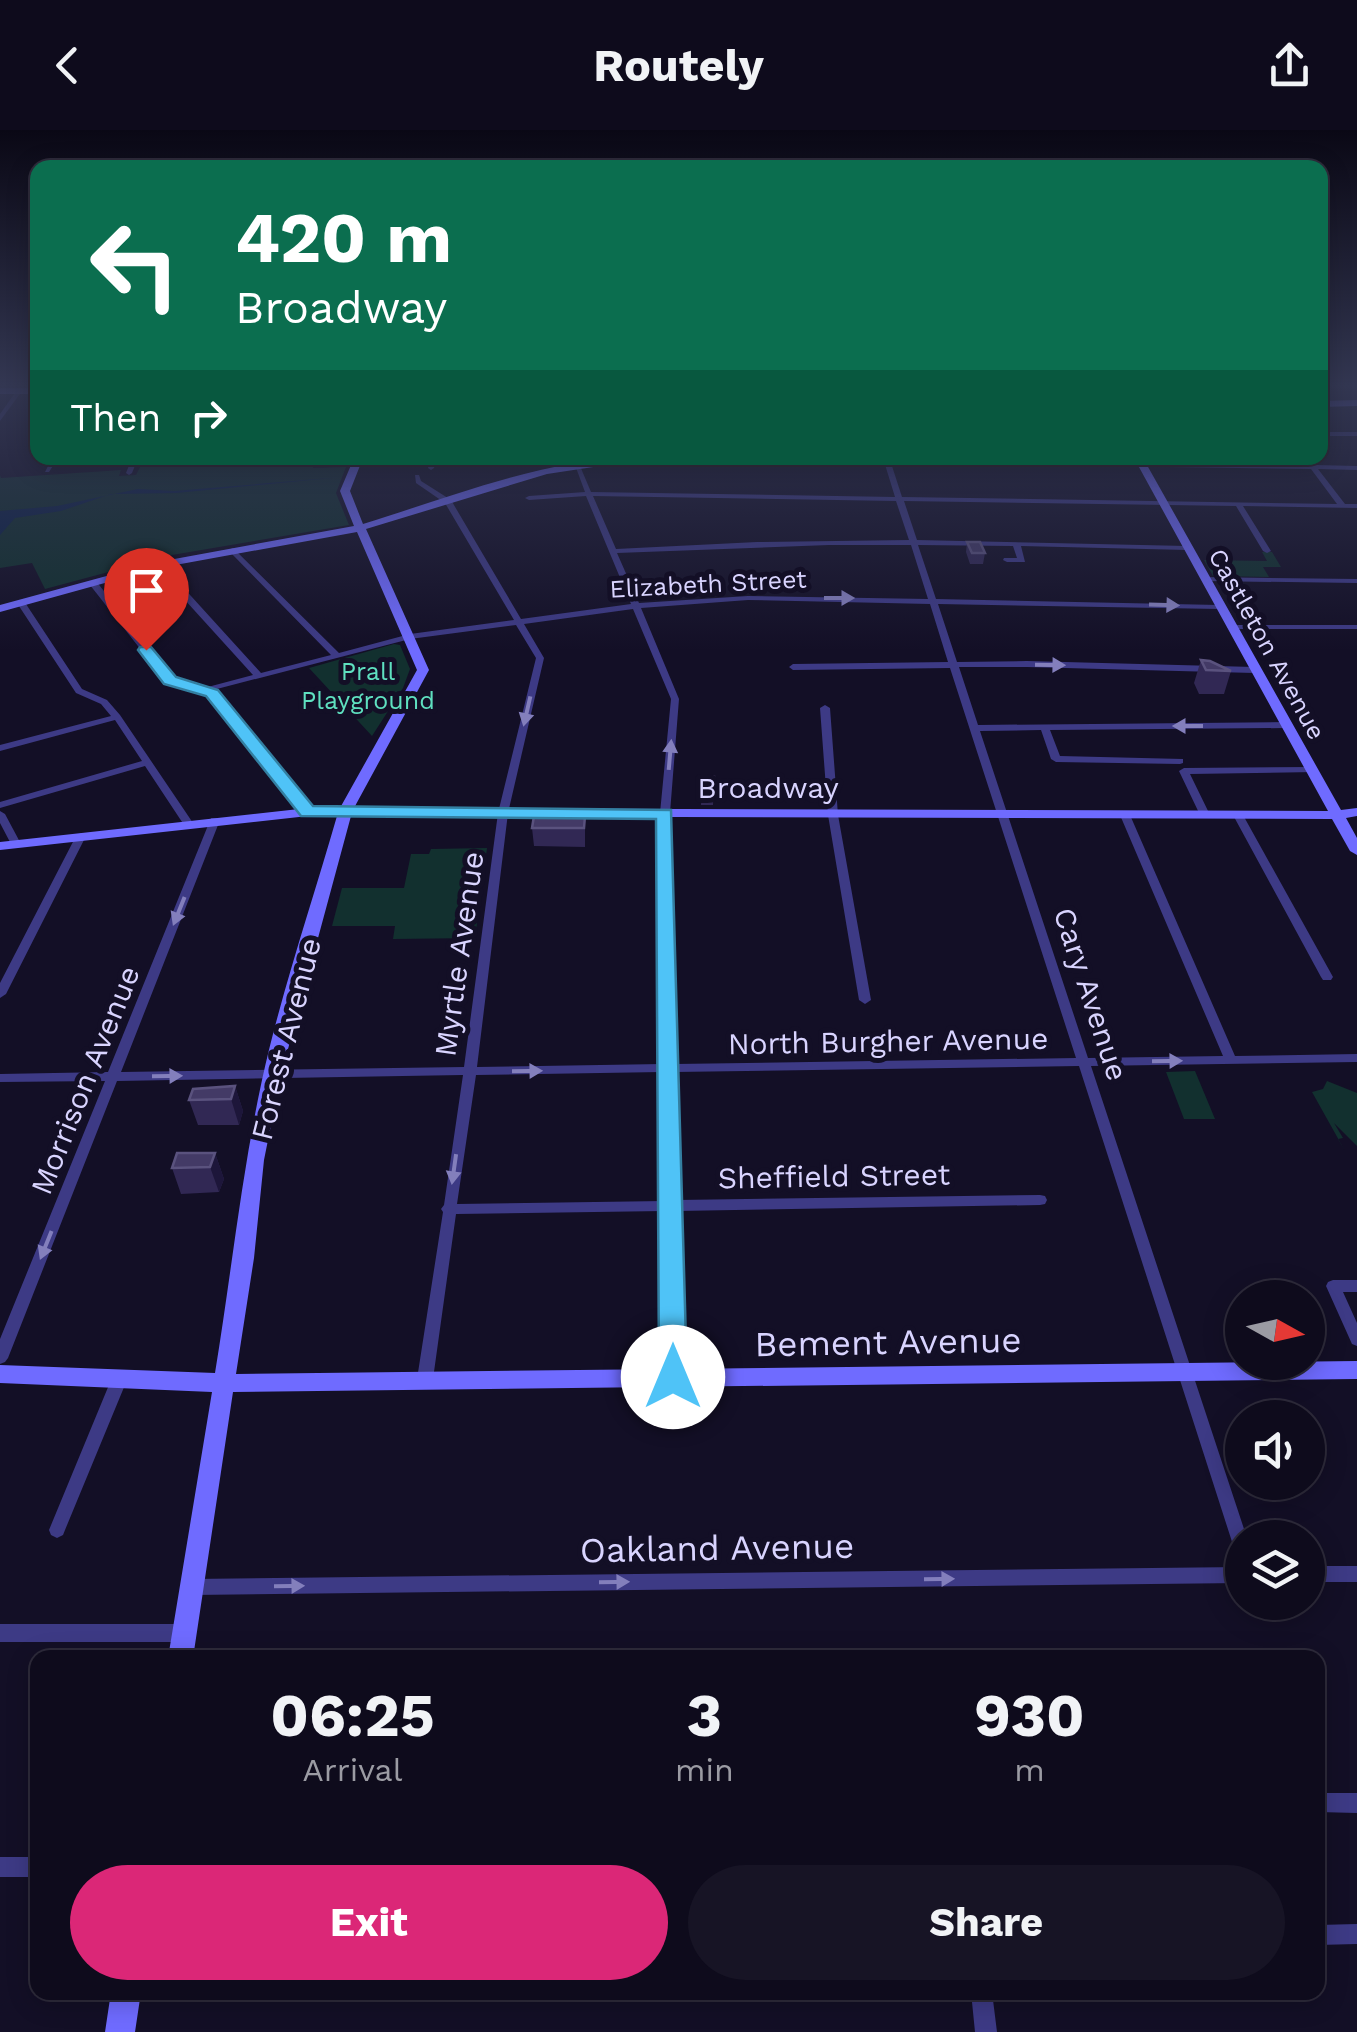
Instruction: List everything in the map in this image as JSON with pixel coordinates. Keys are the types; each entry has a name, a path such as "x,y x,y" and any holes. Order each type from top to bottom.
{"street":[{"name":"Forest Avenue","path":"181,1650 272,1075 345,812 421,675 422,666 345,491 352,474"},
{"path":"0,608 158,565 360,528 537,474"},
{"path":"579,474 675,699 665,814 673,1377"},
{"name":"Cary Avenue","path":"891,474 1233,1520"},
{"name":"Castleton Avenue","path":"1148,474 1357,850"},
{"path":"1318,474 1343,506"},
{"name":"Myrtle Avenue","path":"416,476 418,482 448,502 540,658 502,813 425,1379"},
{"path":"541,508 533,498 589,494 1357,506"},
{"path":"1238,504 1267,551"},
{"path":"614,552 724,543 1016,543 1188,548"},
{"path":"1008,560 1022,560 1016,543"},
{"path":"233,550 336,655"},
{"path":"158,565 258,676"},
{"path":"1205,579 1357,582"},
{"path":"93,583 170,680 208,690 308,812"},
{"name":"Elizabeth Street","path":"208,690 410,637 636,606 748,598 1219,607"},
{"path":"21,603 79,691 104,702 117,717 188,823"},
{"path":"1231,627 1357,627"},
{"path":"792,667 953,664 1254,670"},
{"path":"825,708 833,814 865,1000"},
{"path":"0,748 117,717"},
{"path":"974,728 1286,726"},
{"path":"1044,727 1056,759 1314,770"},
{"path":"0,806 148,763"},
{"path":"1182,766 1205,815"},
{"name":"Broadway","path":"8,845 308,812 1238,816 1357,812"},
{"path":"0,814 8,845"},
{"path":"1125,815 1231,1060"},
{"path":"1238,816 1327,977"},
{"name":"Morrison Avenue","path":"0,1358 215,820"},
{"path":"0,994 81,836"},
{"name":"North Burgher Avenue","path":"0,1078 1357,1058"},
{"name":"Sheffield Street","path":"448,1209 1040,1200"},
{"path":"1357,1286 1334,1286 1357,1340"},
{"name":"Bement Avenue","path":"0,1374 224,1383 1357,1370"},
{"path":"57,1530 120,1380"},
{"path":"1325,1574 1357,1574"},
{"name":"Oakland Avenue","path":"192,1587 1225,1575"},
{"path":"0,1633 184,1633"},
{"path":"1325,1803 1357,1803"},
{"path":"0,1867 30,1867"},
{"path":"1325,1934 1357,1934"},
{"path":"120,2032 125,2000"},
{"path":"982,2000 986,2032"}],"green space":[{"path":"343,474 336,493 349,525 172,555 45,589 32,563 0,568 0,475"},
{"path":"1262,552 1272,552 1281,567 1263,567 1269,577 1213,576 1204,560 1267,561"},
{"name":"Prall Playground","path":"400,645 410,669 403,688 372,736 309,668"},
{"path":"487,848 475,938 393,939 395,926 332,926 342,888 404,888 411,854 429,854 431,849"},
{"path":"1195,1071 1215,1119 1184,1119 1166,1072"},
{"path":"1327,1081 1357,1093 1357,1146 1334,1123 1343,1138 1338,1139 1312,1092 1323,1089"}],"water":[{"path":"342,477 176,493 114,494 138,489 174,491"},
{"path":"106,496 61,511 15,518 0,535 0,511 57,506"}],"building":[{"path":"967,542 980,542 985,553 972,553"},
{"path":"1201,660 1210,661 1231,671 1206,670"},
{"path":"702,777 714,777 713,793 701,793"},
{"path":"534,816 585,816 584,828 532,828"},
{"path":"235,1086 231,1099 189,1100 193,1089"},
{"path":"177,1153 215,1153 210,1167 172,1168"}],"route":[{"path":"146,650 176,684 212,693 308,812 665,814 673,1377"}]}
